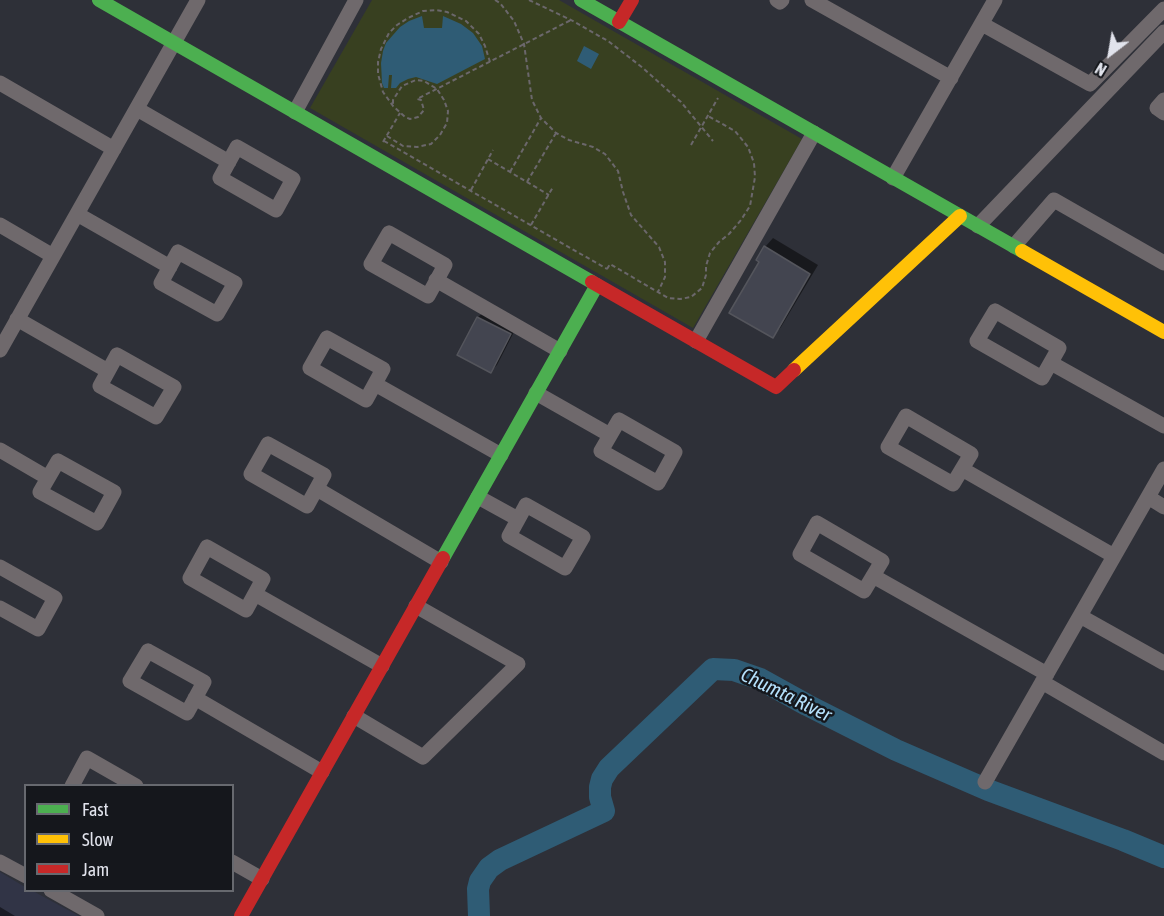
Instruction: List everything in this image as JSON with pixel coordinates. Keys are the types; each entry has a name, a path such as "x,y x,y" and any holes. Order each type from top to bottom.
{"street":[{"path":"99,0 776,387 960,216"},
{"path":"0,350 198,0"},
{"path":"295,112 356,0"},
{"path":"581,0 1164,332"},
{"path":"603,13 610,0"},
{"path":"619,22 632,0"},
{"path":"777,0 780,2 782,0"},
{"path":"812,0 951,78"},
{"path":"893,178 995,0"},
{"path":"982,24 1090,84 1164,9"},
{"path":"978,226 1164,32"},
{"path":"0,83 114,149"},
{"path":"1164,100 1157,108 1164,112"},
{"path":"137,109 229,162"},
{"path":"696,341 814,133"},
{"path":"237,147 293,179 276,210 220,178 229,162 237,147"},
{"path":"1014,246 1054,200 1164,263"},
{"path":"77,214 170,267"},
{"path":"0,225 53,256"},
{"path":"389,233 445,265 436,280 428,296 371,264 389,233"},
{"path":"178,252 235,283 217,314 161,283 170,267 178,252"},
{"path":"436,280 560,351"},
{"path":"241,916 597,285"},
{"path":"995,310 1059,348 1051,363 1042,378 977,341 995,310"},
{"path":"17,320 108,371"},
{"path":"327,338 383,369 375,384 366,400 310,368 327,338"},
{"path":"117,355 174,387 156,417 100,386 108,371 117,355"},
{"path":"1051,363 1164,426"},
{"path":"375,384 501,455"},
{"path":"536,393 610,435"},
{"path":"906,416 971,454 962,469 953,484 888,447 906,416"},
{"path":"619,420 675,452 658,483 601,451 610,435 619,420"},
{"path":"268,444 324,475 317,489 307,506 251,474 268,444"},
{"path":"0,450 48,477"},
{"path":"58,461 114,492 97,523 40,492 48,477 58,461"},
{"path":"962,469 1114,556"},
{"path":"985,782 1164,469"},
{"path":"317,489 441,562"},
{"path":"478,497 518,519"},
{"path":"1148,497 1164,507"},
{"path":"526,505 582,537 565,567 509,536 518,519 526,505"},
{"path":"817,524 882,561 873,576 864,591 800,554 817,524"},
{"path":"207,547 264,579 255,594 246,610 190,578 207,547"},
{"path":"0,567 55,598 38,629 0,608"},
{"path":"873,576 1164,753"},
{"path":"255,594 382,666"},
{"path":"354,716 423,757 518,664 416,606"},
{"path":"1080,616 1164,663"},
{"path":"148,651 204,682 195,698 187,713 130,681 148,651"},
{"path":"195,698 322,772"},
{"path":"73,784 87,758 132,784"},
{"path":"0,862 24,875"},
{"path":"234,863 262,879"},
{"path":"53,892 97,916"}],"path":[{"path":"495,0 514,21 524,44 532,100 541,118 556,133 605,153 618,171 631,215 659,247 665,262 664,277 658,292"},
{"path":"529,0 608,41 644,68 681,102 713,141"},
{"path":"490,62 479,34 466,21 456,15 436,10 423,11 397,24 389,33 381,49 378,62 379,82 383,92 400,113 410,119 418,117 424,110 421,100 417,99 490,62 571,20"},
{"path":"387,136 403,146 417,147 431,144 447,123 448,111 444,100 437,89 424,81 416,80 402,86 393,100 393,106"},
{"path":"691,145 726,83"},
{"path":"374,157 400,113"},
{"path":"610,264 668,298 691,297 702,288 710,253 741,220 750,206 754,177 754,163 748,147 735,131 708,116"},
{"path":"510,172 541,118"},
{"path":"527,182 556,133"},
{"path":"384,141 608,269"},
{"path":"471,190 493,150"},
{"path":"488,159 549,195"},
{"path":"531,225 554,187"}],"shaded area":[{"path":"0,872 24,886 24,892 35,892 79,916 0,916"}],"green space":[{"path":"372,0 559,0 802,139 693,328 310,108"}],"water":[{"path":"422,16 424,28 442,28 443,16 461,24 473,33 482,46 485,59 437,84 416,77 400,83 396,88 391,88 392,75 389,75 388,88 384,88 381,63 386,43 400,27"},
{"path":"584,46 599,54 591,69 577,61"}],"building":[{"path":"764,246 810,274 773,338 729,313 759,262 756,260"},
{"path":"477,317 511,334 491,373 457,355"}],"waterway":[{"name":"Chumta River","path":"479,916 478,889 480,881 489,868 500,860 604,811 600,787 609,768 713,669 734,670 760,679 896,750 988,790 1164,857"}],"traffic: fast":[{"path":"99,0 592,282"},
{"path":"581,0 1022,251"},
{"path":"443,558 597,285"}],"traffic: slow":[{"path":"794,370 960,216"},
{"path":"1022,251 1164,332"}],"traffic: jam":[{"path":"619,22 632,0"},
{"path":"592,282 776,387 794,370"},
{"path":"241,916 443,558"}]}
